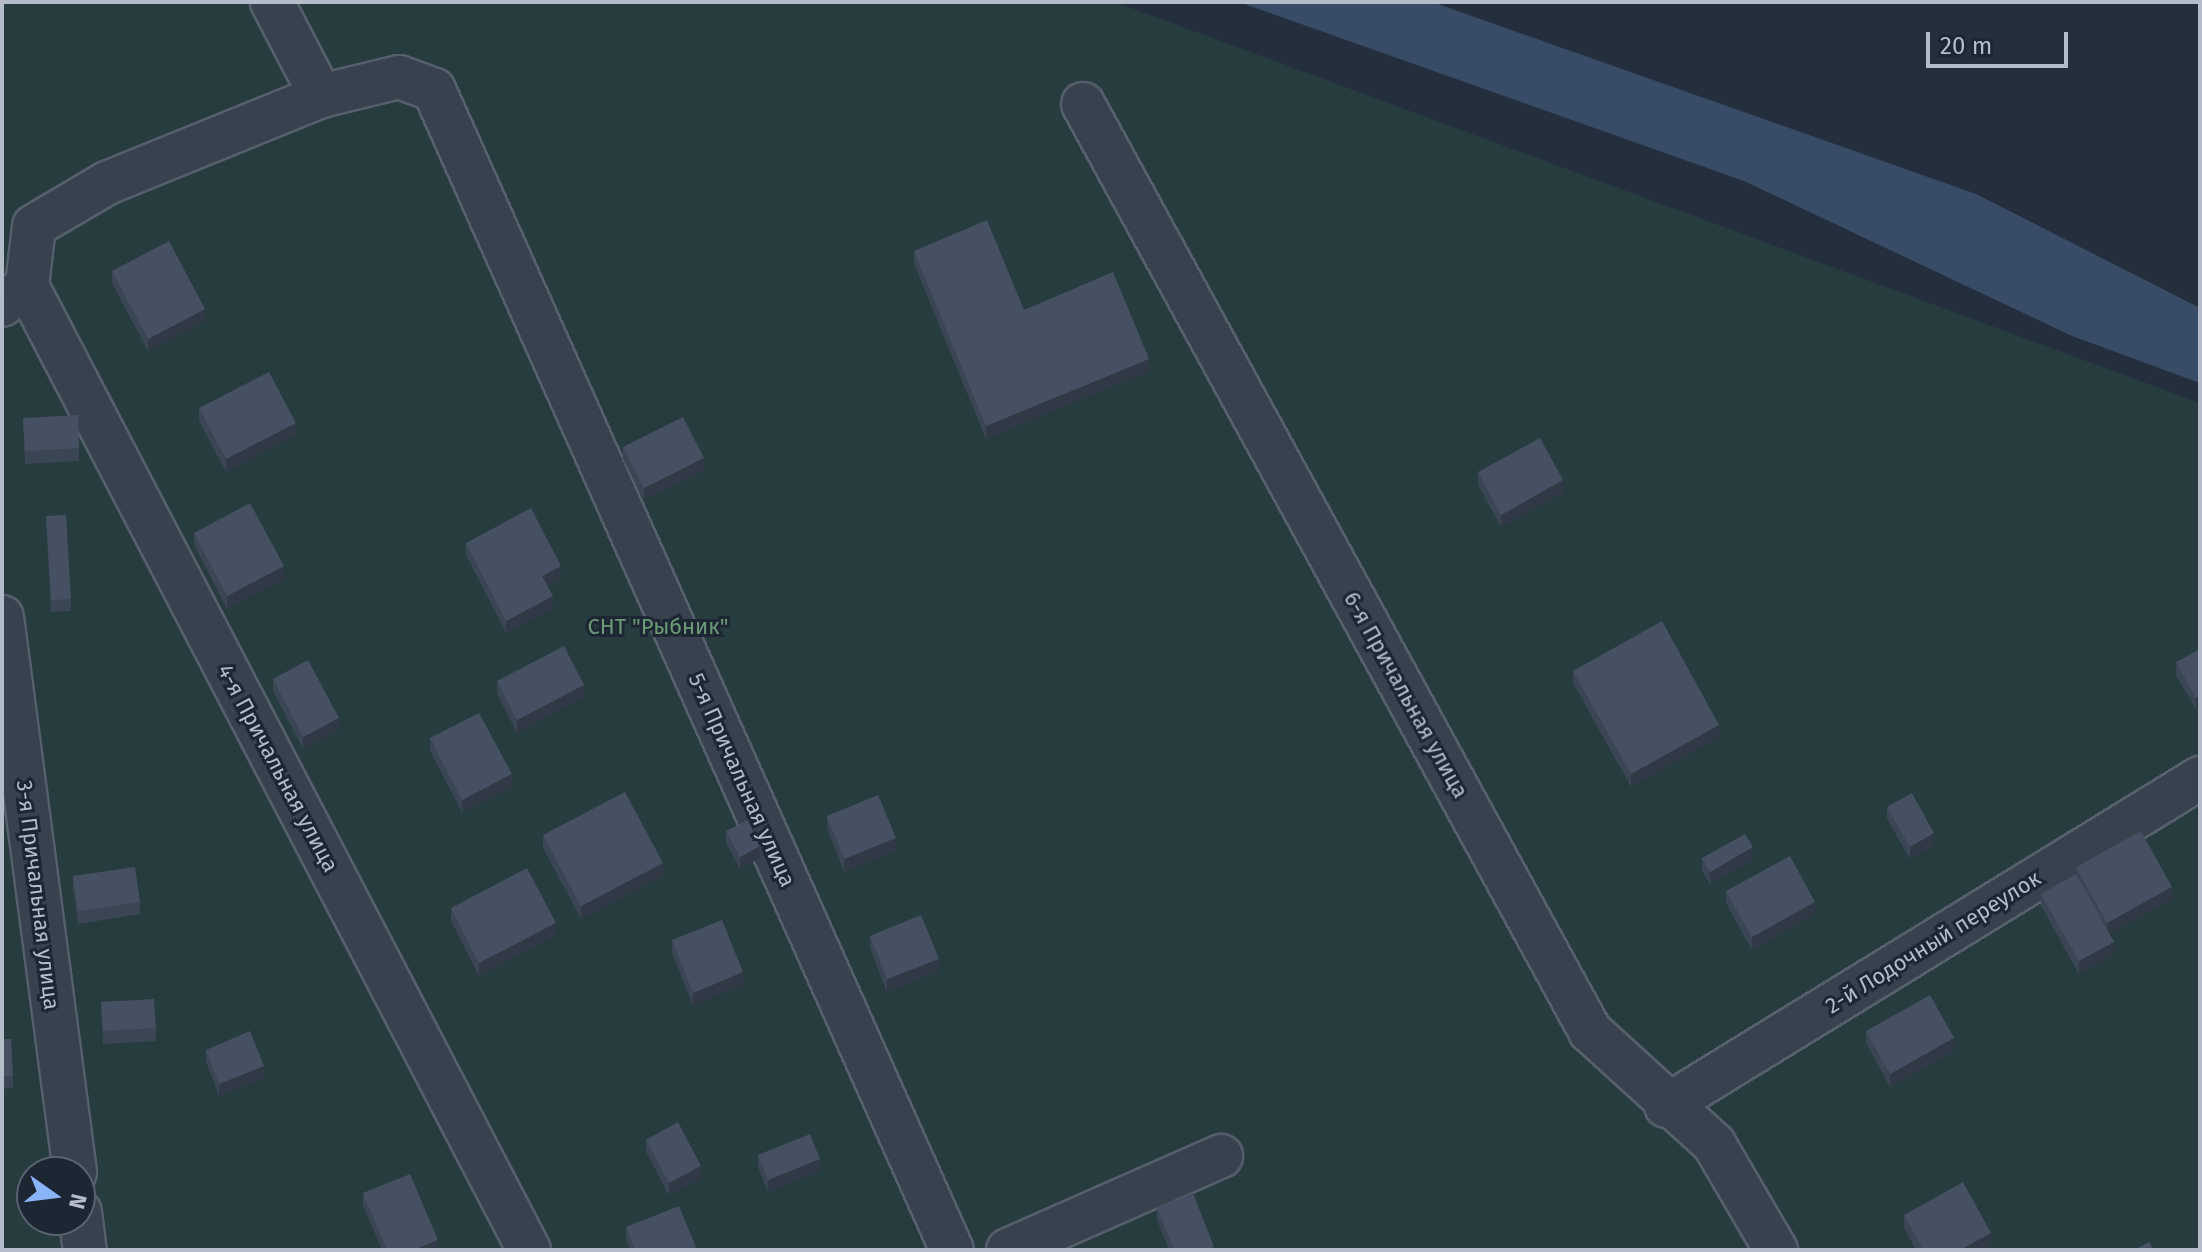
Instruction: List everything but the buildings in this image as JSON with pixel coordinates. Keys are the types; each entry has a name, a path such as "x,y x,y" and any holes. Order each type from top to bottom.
{"street":[{"path":"14,296 34,226 107,183 321,96 272,2"},
{"name":"5-я Причальная улица","path":"321,96 399,77 434,90 952,1250"},
{"name":"6-я Причальная улица","path":"1083,104 1590,1031 1666,1106 1714,1144 1776,1250"},
{"name":"4-я Причальная улица","path":"14,296 529,1250"},
{"name":"3-я Причальная улица","path":"2,617 73,1156"},
{"name":"2-й Лодочный переулок","path":"1666,1106 2200,778"},
{"path":"1008,1250 1221,1156"}],"green space":[{"name":"СНТ \"Рыбник\"","path":"2,2 1115,2 2200,403 2200,1250 2,1250"}],"water":[{"path":"1239,2 1432,2 1976,194 2200,308 2200,383 2072,336 1744,181"}]}
